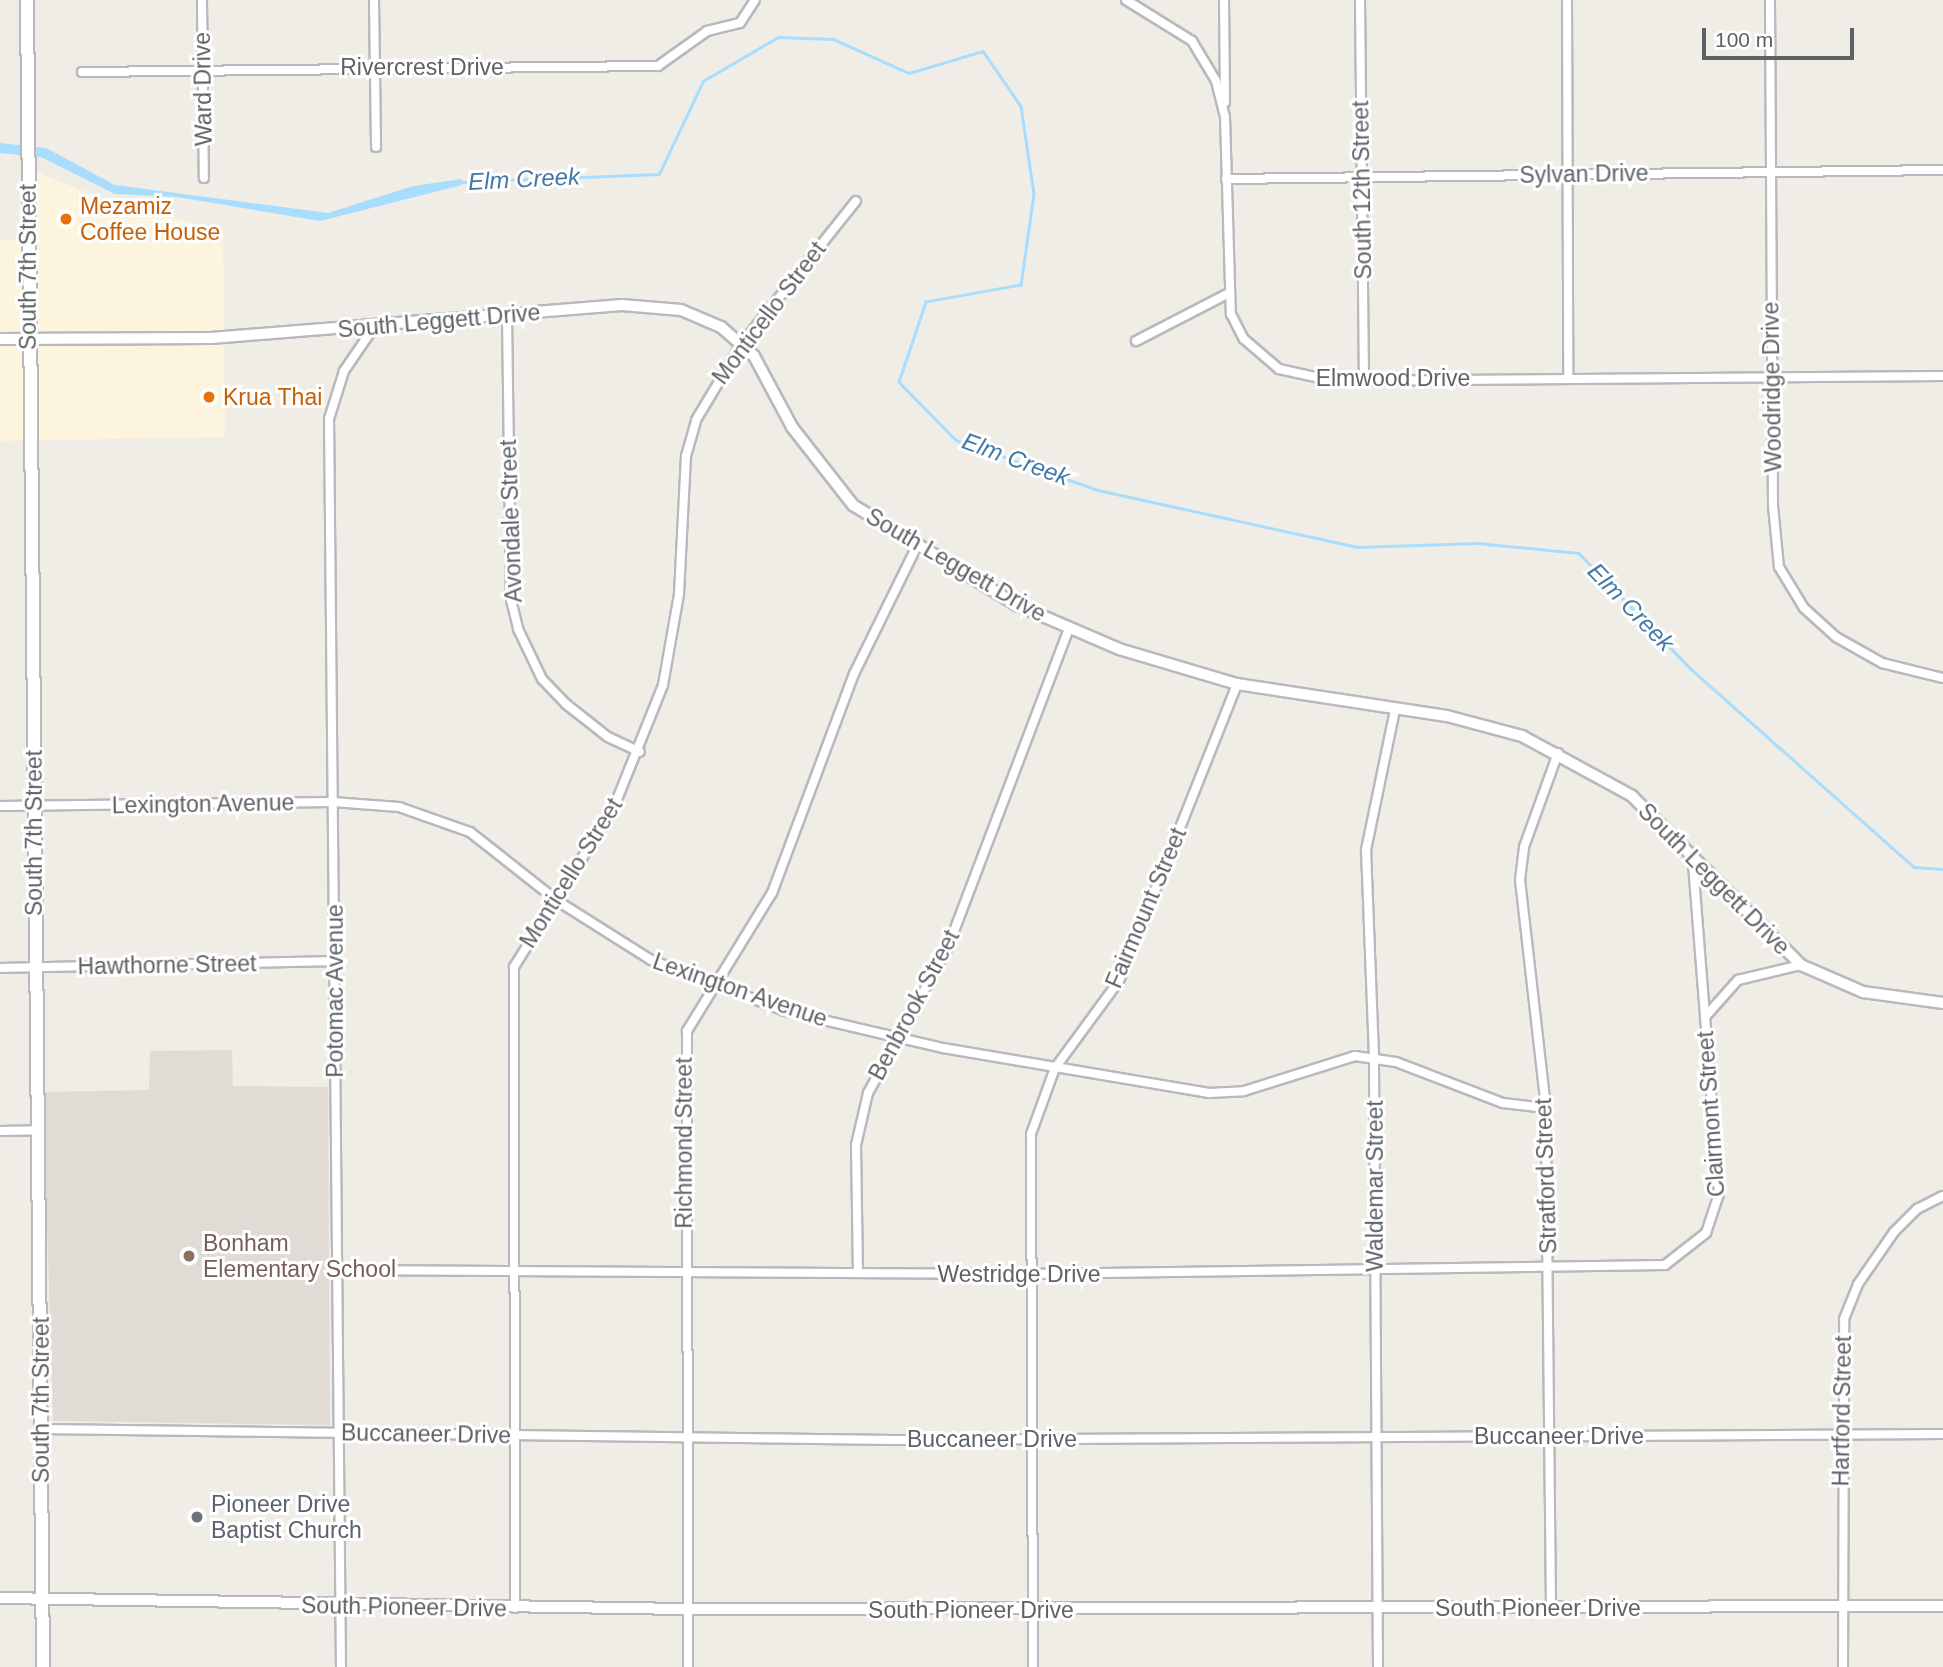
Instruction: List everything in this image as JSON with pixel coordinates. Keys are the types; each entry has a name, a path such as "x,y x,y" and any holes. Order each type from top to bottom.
{"main road":[{"name":"South 7th Street","path":"27,0 28,339 43,1667"}],"street":[{"name":"Ward Drive","path":"202,0 204,178"},
{"path":"374,0 376,147"},
{"name":"Rivercrest Drive","path":"82,72 658,66 707,31 748,16 755,0"},
{"name":"Elmwood Drive","path":"1126,0 1174,26 1205,57 1225,117 1227,294 1244,339 1265,360 1310,379 1943,376"},
{"path":"1224,0 1225,117"},
{"name":"South 12th Street","path":"1360,0 1364,379"},
{"path":"1567,0 1568,378"},
{"name":"Woodridge Drive","path":"1770,0 1774,540 1791,589 1817,622 1859,652 1943,678"},
{"name":"Sylvan Drive","path":"1226,179 1943,170"},
{"name":"Monticello Street","path":"515,1608 512,984 523,947 556,900 640,752 663,685 679,594 686,456 708,393 741,345 856,201"},
{"path":"1136,341 1227,294"},
{"name":"South Leggett Drive","path":"0,339 211,338 662,307 721,327 741,345 771,381 792,427 828,480 853,505 917,547 1069,629 1237,684 1486,725 1558,753 1632,796 1801,965 1863,992 1943,1003"},
{"name":"Avondale Street","path":"507,316 511,600 518,629 542,679 566,705 607,737 640,752"},
{"name":"Potomac Avenue","path":"341,1667 329,419 340,380 374,327"},
{"name":"Richmond Street","path":"688,1667 683,1050 713,985 772,893 855,674 917,547"},
{"name":"Benbrook Street","path":"858,1273 856,1145 868,1093 948,947 1069,629"},
{"name":"Fairmount Street","path":"1032,1667 1031,1133 1055,1068 1119,981 1237,684"},
{"name":"Waldemar Street","path":"1378,1667 1374,1057 1367,825 1395,710"},
{"name":"Stratford Street","path":"1551,1607 1546,1108 1520,880 1524,847 1558,753"},
{"name":"Lexington Avenue","path":"0,806 333,802 399,807 447,821 485,842 556,900 651,960 713,985 897,1038 1055,1068 1226,1093 1282,1081 1333,1060 1374,1057 1465,1092 1546,1108"},
{"name":"Clairmont Street","path":"1692,854 1719,1194 1714,1219 1695,1246"},
{"name":"Hawthorne Street","path":"0,968 335,961"},
{"name":"Clairmont Street","path":"1705,1017 1738,980 1801,965"},
{"path":"0,1130 39,1130"},
{"name":"Hartford Street","path":"1843,1667 1840,1336 1851,1299 1894,1232 1917,1209 1943,1196"},
{"name":"Westridge Drive","path":"336,1270 1030,1274 1647,1269 1695,1246"},
{"name":"Buccaneer Drive","path":"42,1429 514,1436 1031,1439 1943,1434"},
{"name":"South Pioneer Drive","path":"0,1598 341,1606 688,1609 1943,1606"}],"shaded area":[{"path":"35,171 114,204 223,230 225,437 0,441 0,240 37,239"},
{"name":"Bonham Elementary School","path":"232,1050 233,1086 328,1087 330,1425 53,1421 43,1092 149,1090 150,1051"}],"water":[{"path":"0,143 46,148 115,185 328,213 413,186 462,179 462,185 320,221 177,197 115,194 41,157 0,153"}],"waterway":[{"name":"Elm Creek","path":"461,182 659,174 703,81 778,37 833,39 909,73 983,51 1021,106 1034,194 1021,285 926,302 899,382 956,440 1098,490 1357,547 1477,543 1579,553 1691,669 1914,867 1943,869"}],"place":[{"name":"Mezamiz Coffee House","path":"66,219"},
{"name":"Krua Thai","path":"209,397"},
{"name":"Bonham Elementary School","path":"189,1256"},
{"name":"Pioneer Drive Baptist Church","path":"197,1517"}]}
